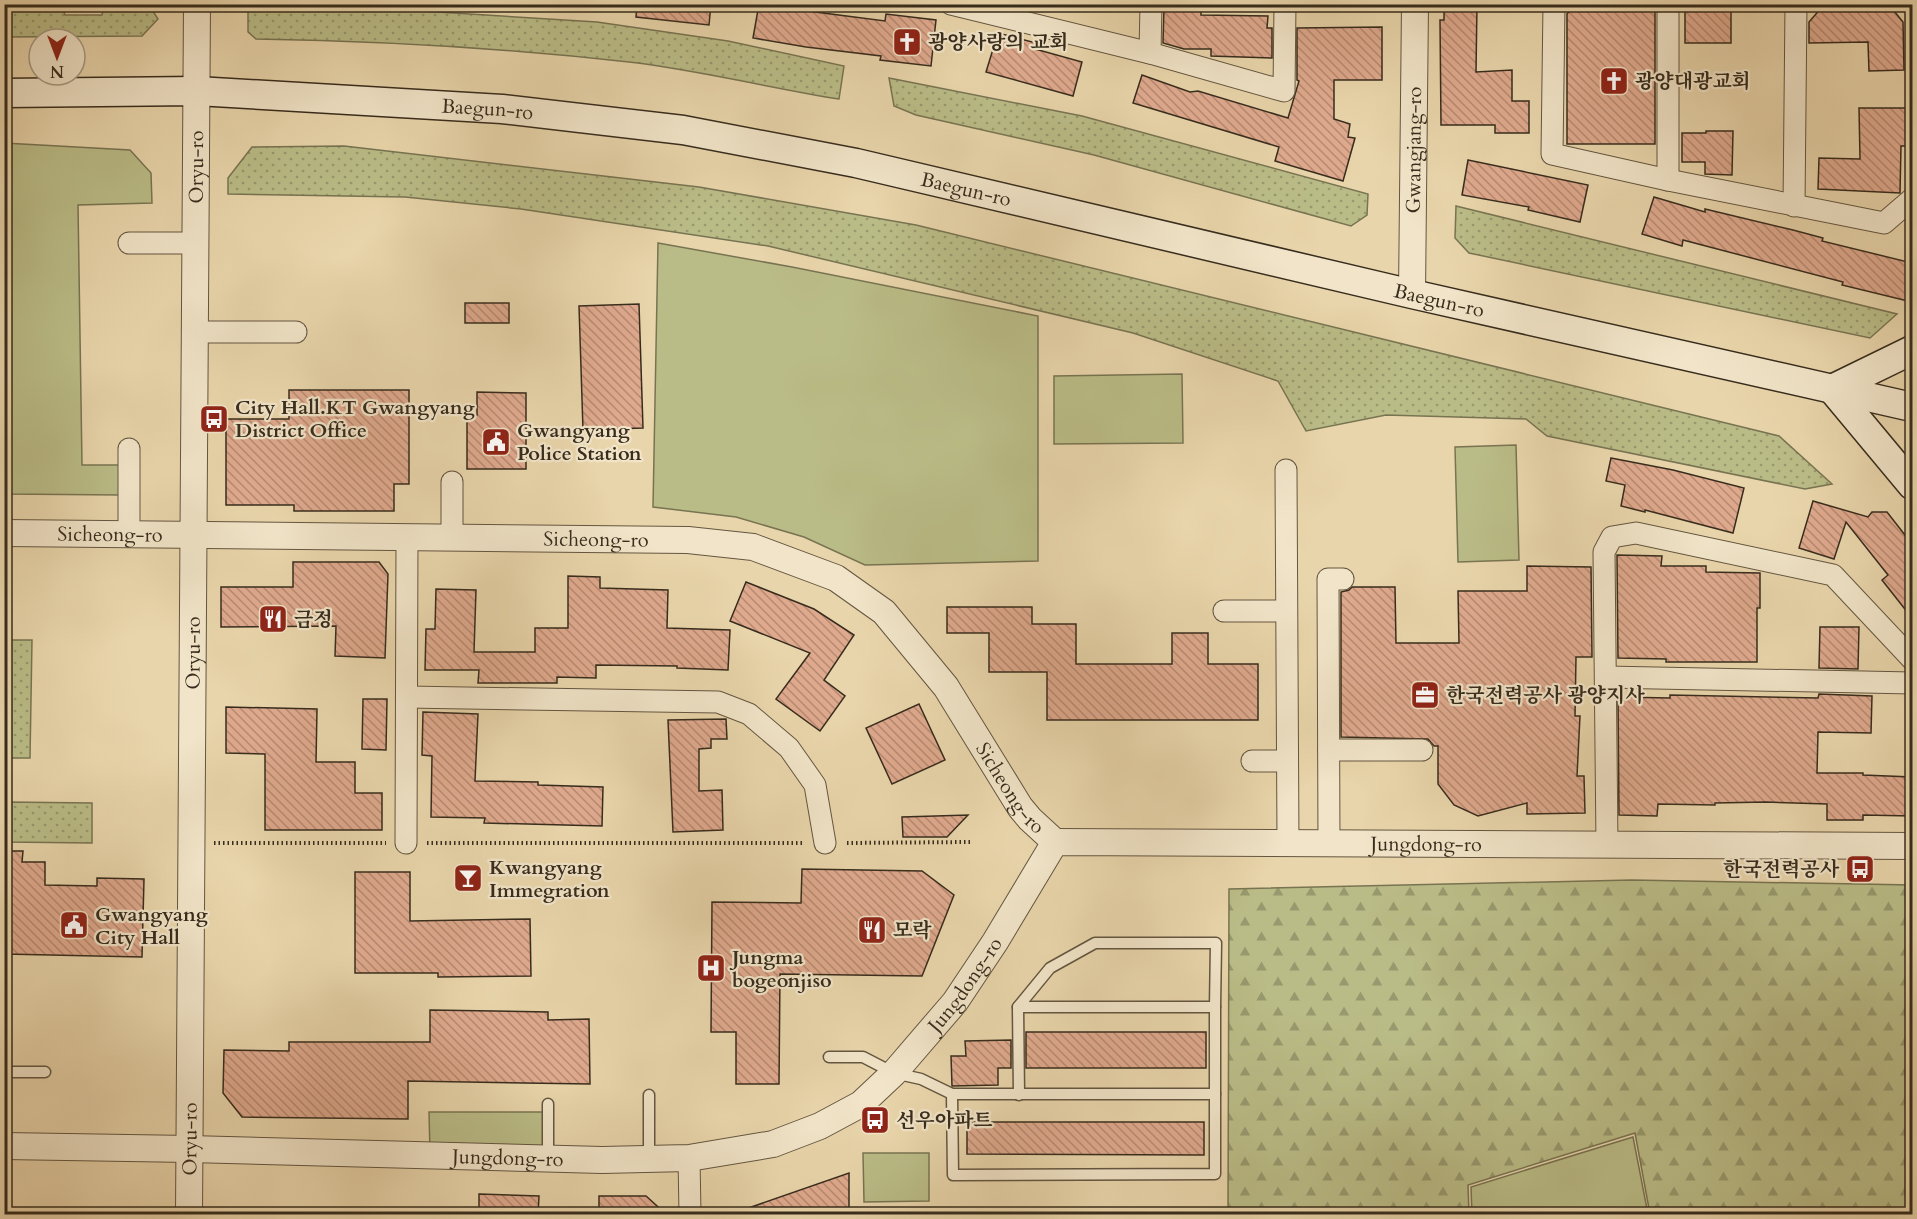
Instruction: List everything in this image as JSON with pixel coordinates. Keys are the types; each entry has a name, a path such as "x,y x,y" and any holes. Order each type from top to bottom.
{"main road":[{"name":"Baegun-ro","path":"4,93 197,91 502,109 682,130 856,163 1412,294 1912,407"},
{"path":"1912,350 1833,389 1912,485"}],"street":[{"path":"197,4 197,91"},
{"path":"951,4 1150,52 1284,91 1285,4"},
{"path":"1150,52 1151,4"},
{"name":"Gwangjang-ro","path":"1412,294 1415,4"},
{"path":"1554,4 1552,154 1668,180 1884,223 1912,199"},
{"path":"1668,4 1668,180"},
{"path":"1794,206 1796,4"},
{"name":"Oryu-ro","path":"189,1215 197,91"},
{"path":"129,243 196,243"},
{"path":"195,332 296,332"},
{"path":"129,449 129,534"},
{"path":"1286,470 1288,843"},
{"path":"452,482 452,537"},
{"name":"Sicheong-ro","path":"4,533 688,540 753,547 836,578 884,612 945,687 1020,807 1055,842"},
{"path":"1607,844 1604,552 1612,537 1636,533 1833,575 1912,659"},
{"path":"406,843 407,537"},
{"path":"1329,843 1328,579 1342,579"},
{"path":"1224,610 1286,610"},
{"path":"1606,677 1912,683"},
{"path":"407,698 718,702 749,714 789,748 815,785 825,843"},
{"path":"1329,750 1422,750"},
{"path":"1252,761 1287,761"},
{"name":"Jungdong-ro","path":"4,1146 549,1159 649,1159 689,1158 773,1144 820,1126 861,1104 894,1073 955,1002 995,942 1055,842 1912,846"},
{"path":"689,1158 690,1215"}],"lane":[{"path":"952,1094 953,1175 1215,1174 1216,942 1095,943 1050,968 1018,1007 1019,1095"},
{"path":"1018,1007 1215,1007"},
{"path":"829,1057 863,1057 894,1073 921,1079 952,1094 1215,1094"},
{"path":"4,1072 45,1072"},
{"path":"649,1095 649,1159"},
{"path":"549,1104 549,1159"}],"path":[{"path":"192,843 970,842"}],"green space":[{"path":"4,5 62,5 65,15 102,15 104,5 149,5 158,19 142,36 87,36 87,27 27,27 27,37 5,37"},
{"path":"248,5 324,5 597,22 728,41 844,66 839,99 682,70 582,57 443,46 256,39 248,32"},
{"path":"889,78 1082,116 1368,194 1367,215 1351,226 1094,155 916,115 894,106"},
{"path":"4,143 130,150 151,173 152,203 78,205 82,465 121,465 121,495 5,494"},
{"path":"344,146 699,187 916,225 1779,436 1832,484 1805,489 1547,436 1526,419 1386,415 1306,431 1278,381 1133,333 768,246 521,209 405,197 228,194 228,178 252,147"},
{"path":"1456,206 1897,314 1870,338 1469,253 1455,238"},
{"path":"658,243 1038,316 1038,561 865,565 804,537 736,517 653,507"},
{"path":"1182,374 1183,443 1054,444 1054,376"},
{"path":"1516,445 1519,560 1458,562 1455,447"},
{"path":"4,640 32,640 30,758 5,758"},
{"path":"5,802 92,803 92,843 5,842"},
{"path":"1632,880 1912,885 1912,1214 1650,1214 1635,1133 1468,1185 1469,1214 1228,1214 1229,889"},
{"path":"429,1112 544,1112 544,1155 430,1153"},
{"path":"1633,1137 1648,1214 1472,1214 1471,1187"},
{"path":"863,1153 929,1153 929,1201 864,1202"},
{"path":"1210,1211 1210,1214 924,1214"}],"building":[{"path":"637,4 711,4 709,25 636,17"},
{"path":"759,4 810,4 808,11 885,21 886,14 936,20 931,66 880,60 881,56 753,38"},
{"path":"1444,4 1477,4 1476,72 1512,70 1512,101 1529,101 1529,133 1495,133 1495,125 1441,125 1440,20 1444,20"},
{"name":"광양대광교회","path":"1575,4 1654,6 1655,144 1567,144 1567,14"},
{"path":"1164,6 1201,7 1201,15 1268,16 1267,28 1272,28 1272,58 1211,56 1211,49 1184,49 1163,43"},
{"path":"1890,6 1903,22 1904,70 1869,71 1868,42 1809,43 1809,22 1822,7"},
{"path":"1685,10 1731,10 1731,43 1685,43"},
{"path":"1382,27 1382,80 1334,80 1334,119 1350,124 1348,137 1355,138 1343,181 1275,161 1279,147 1133,103 1142,75 1190,92 1198,91 1288,118 1299,81 1297,80 1297,28"},
{"path":"998,33 1036,43 1035,49 1082,62 1073,96 986,72"},
{"path":"1859,108 1906,108 1906,146 1901,146 1900,193 1818,189 1819,158 1860,159"},
{"path":"1706,131 1733,131 1732,175 1705,174 1705,162 1682,162 1682,133 1706,133"},
{"path":"1468,160 1588,185 1580,222 1528,210 1529,207 1462,195"},
{"path":"1654,197 1705,212 1705,209 1793,230 1823,238 1822,241 1912,263 1912,302 1842,285 1843,282 1683,240 1682,246 1642,234"},
{"path":"465,303 509,303 509,323 465,323"},
{"path":"639,304 643,428 583,430 579,306"},
{"path":"289,390 409,390 409,484 394,484 394,511 294,511 294,505 226,505 226,419 289,419"},
{"name":"Gwangyang Police Station","path":"477,392 526,393 526,469 467,469 467,415 477,415"},
{"path":"1611,458 1673,470 1744,488 1733,533 1621,506 1625,485 1606,481"},
{"path":"1813,501 1868,517 1872,512 1887,512 1912,544 1912,618 1882,580 1888,575 1846,522 1834,559 1799,548"},
{"path":"1617,555 1662,556 1661,566 1706,566 1706,572 1760,573 1760,608 1757,608 1757,662 1666,662 1666,659 1618,658"},
{"path":"293,562 379,562 388,574 385,658 335,656 336,626 221,627 221,587 293,587"},
{"name":"한국전력공사 광양지사","path":"1527,566 1591,567 1592,657 1576,657 1575,716 1580,716 1577,776 1584,776 1585,813 1527,814 1527,803 1478,816 1454,805 1438,784 1438,746 1434,746 1428,739 1341,737 1341,592 1352,587 1395,587 1396,643 1459,643 1458,591 1527,591"},
{"path":"568,576 600,577 600,588 668,590 667,628 730,630 728,670 677,668 677,666 596,665 596,678 557,677 557,683 478,683 479,670 425,670 426,629 435,629 436,589 476,590 474,652 535,652 535,628 568,628"},
{"path":"746,582 814,609 854,635 824,680 845,696 820,731 776,699 810,653 730,621"},
{"path":"947,607 1032,607 1032,624 1076,624 1076,664 1172,664 1172,633 1208,633 1208,664 1258,664 1258,720 1047,720 1047,672 989,672 989,633 947,633"},
{"path":"1820,627 1859,627 1858,669 1819,668"},
{"path":"1819,694 1872,696 1871,733 1818,732 1817,773 1863,773 1863,775 1912,777 1912,816 1863,815 1863,820 1827,820 1827,804 1766,802 1715,803 1715,805 1658,804 1657,816 1619,815 1618,697 1670,698 1670,695 1818,698"},
{"path":"363,699 387,699 386,750 362,749"},
{"path":"919,704 945,760 892,784 866,728"},
{"path":"226,707 317,709 316,762 355,762 355,793 382,793 382,830 265,830 265,754 226,753"},
{"path":"423,712 478,714 475,781 538,782 538,785 603,787 602,826 484,823 485,818 431,817 432,756 422,755"},
{"path":"726,719 727,739 711,739 711,748 699,749 699,791 722,790 723,830 673,832 668,720"},
{"path":"968,815 947,837 903,837 902,817"},
{"name":"Gwangyang City Hall","path":"4,851 23,851 22,862 45,862 45,885 97,886 97,878 144,879 142,957 4,954"},
{"path":"802,869 922,871 954,895 922,976 780,974 779,1084 736,1084 736,1032 711,1032 712,902 801,903"},
{"path":"355,872 410,872 410,921 530,919 531,976 438,977 438,973 355,973"},
{"path":"430,1010 548,1012 548,1020 589,1019 590,1084 408,1081 408,1119 242,1117 223,1093 224,1050 289,1051 289,1042 430,1042"},
{"path":"1026,1032 1206,1032 1206,1068 1026,1068"},
{"path":"1011,1040 1011,1068 998,1068 998,1085 952,1086 951,1056 966,1056 965,1041"},
{"path":"967,1122 1204,1122 1204,1155 967,1154"},
{"path":"849,1173 849,1215 738,1215 737,1212"},
{"path":"479,1194 539,1196 538,1215 479,1215"},
{"path":"599,1196 646,1196 667,1215 599,1215"}],"place":[{"name":"광양사랑의 교회","path":"907,42"},
{"name":"광양대광교회","path":"1614,81"},
{"name":"City Hall.KT Gwangyang District Office","path":"214,419"},
{"name":"Gwangyang Police Station","path":"496,442"},
{"name":"금정","path":"273,619"},
{"name":"한국전력공사 광양지사","path":"1425,695"},
{"name":"한국전력공사","path":"1860,869"},
{"name":"Kwangyang Immegration","path":"468,878"},
{"name":"Gwangyang City Hall","path":"74,925"},
{"name":"모락","path":"872,930"},
{"name":"Jungma bogeonjiso","path":"711,968"},
{"name":"선우아파트","path":"875,1120"}]}
